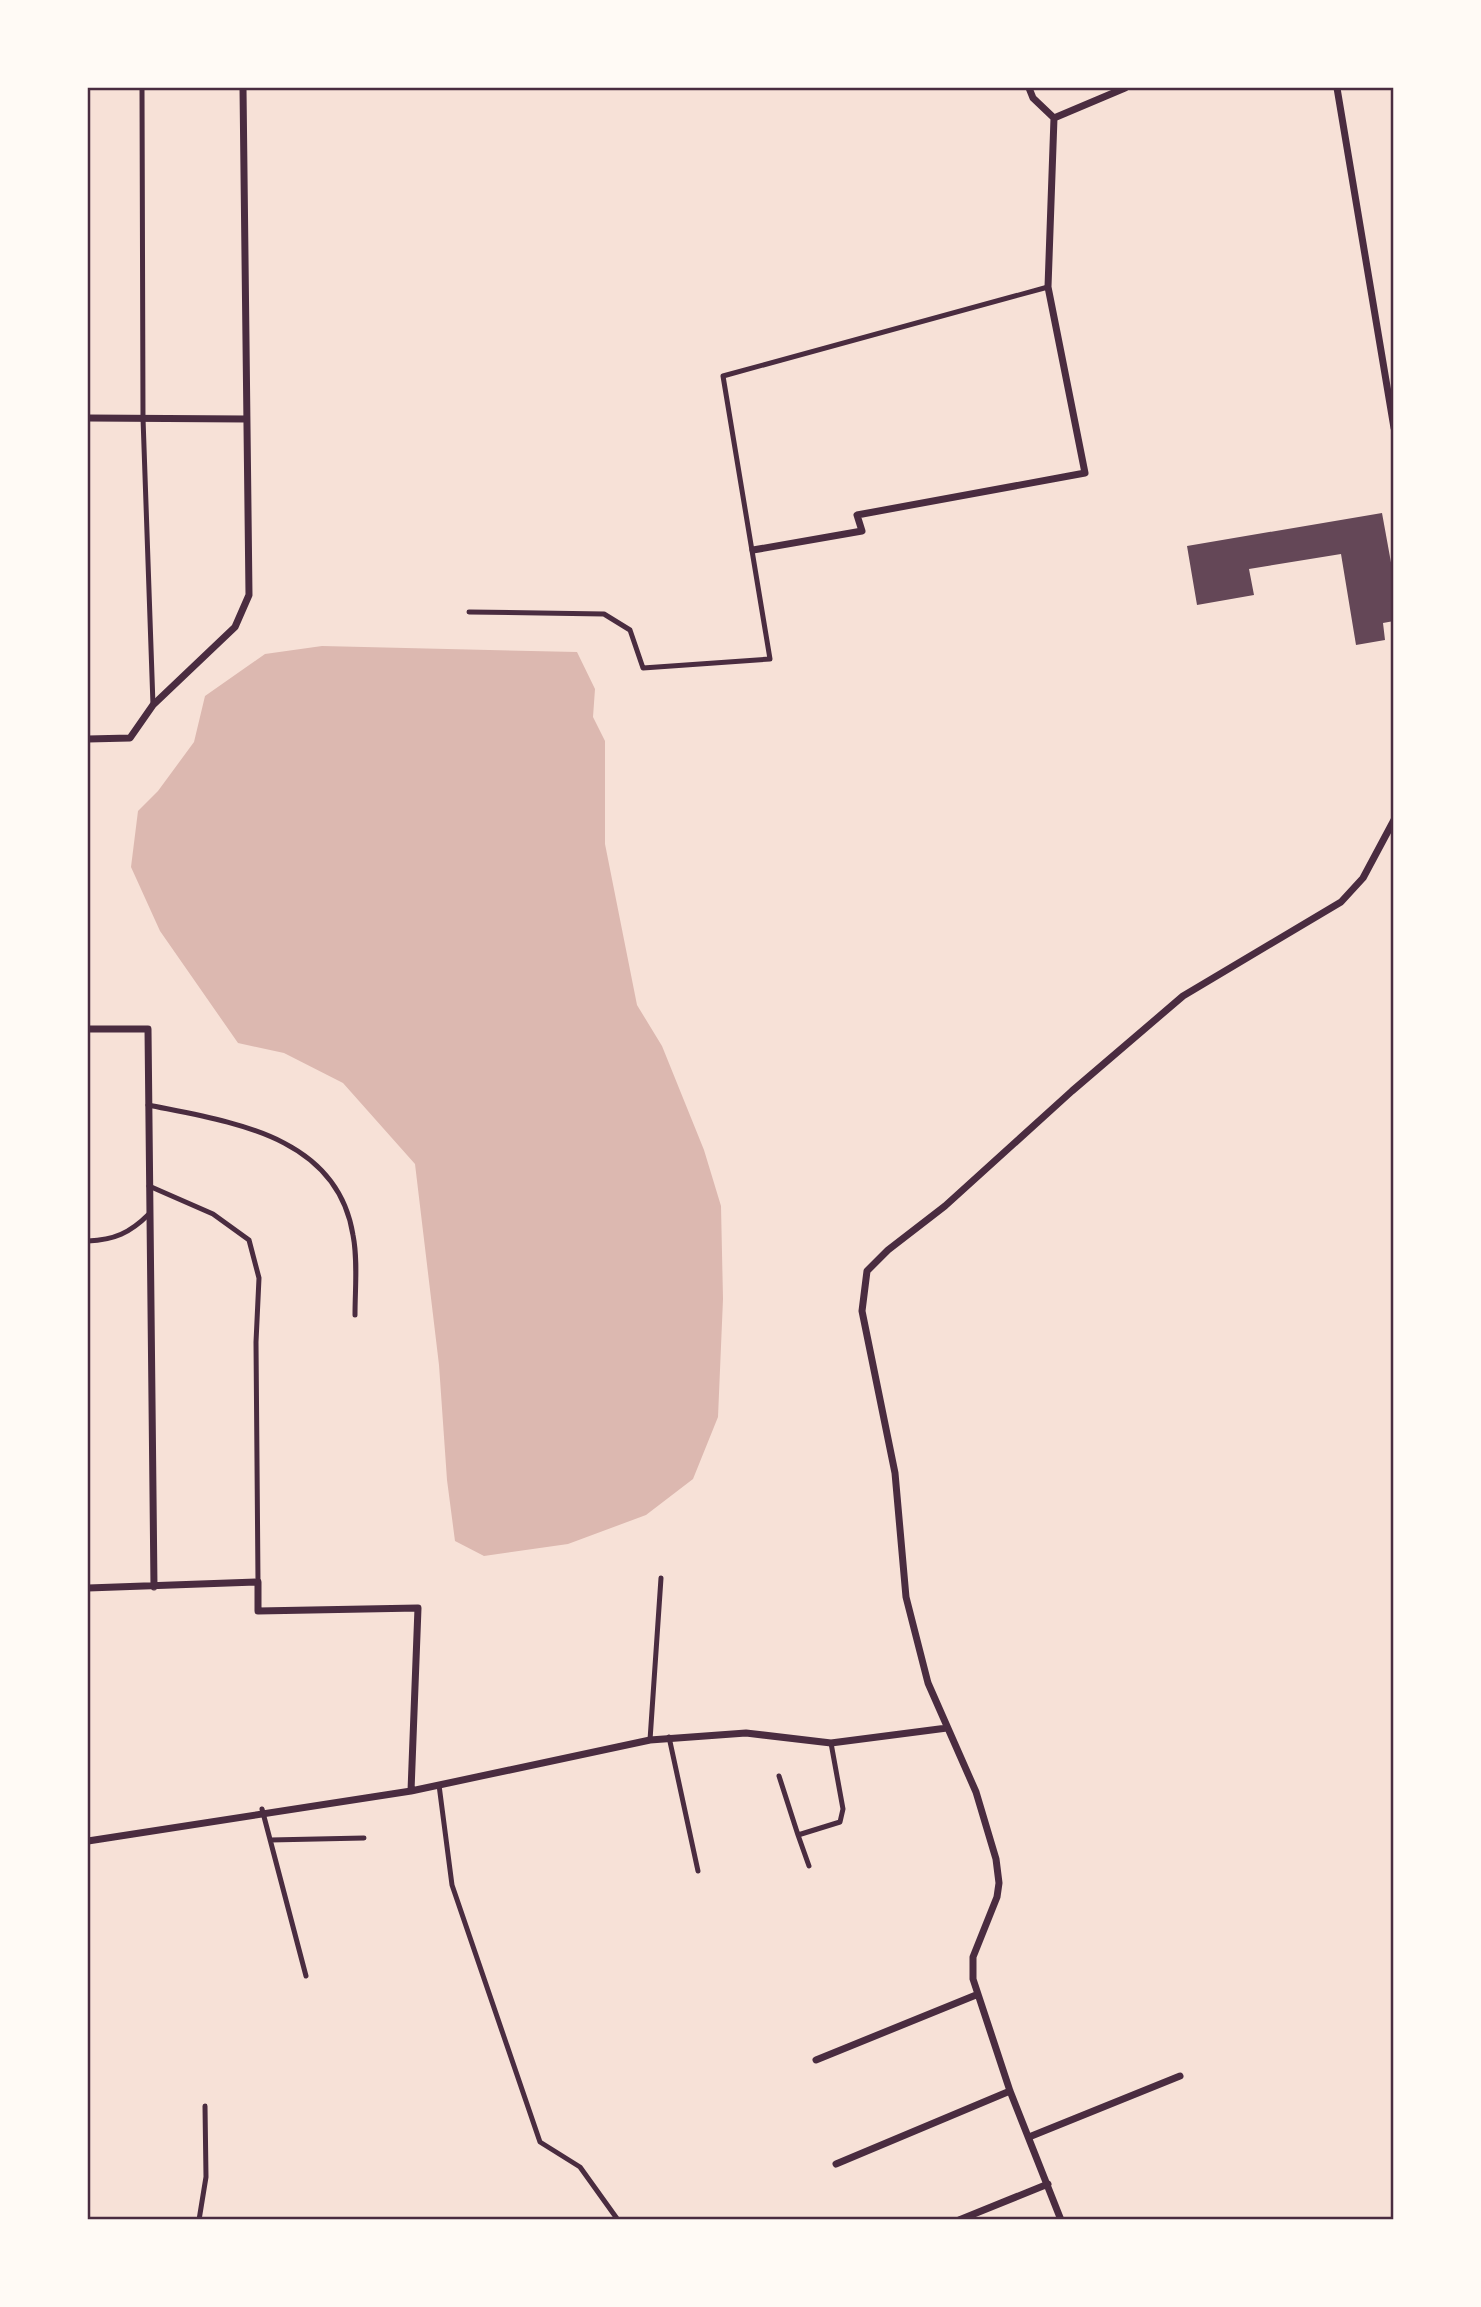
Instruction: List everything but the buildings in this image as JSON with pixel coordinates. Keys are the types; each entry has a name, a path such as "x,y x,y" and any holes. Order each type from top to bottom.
{"street":[{"path":"88,739 131,738 153,705 235,627 249,596 243,88"},
{"path":"753,550 862,531 857,515 1085,473 1048,287 1054,118 1033,98 1029,88"},
{"path":"1054,118 1125,88"},
{"path":"1337,88 1394,428"},
{"path":"88,418 246,419"},
{"path":"1061,2220 1010,2091 976,1995 973,1957 999,1883 996,1859 976,1792 928,1683 906,1597 895,1473 862,1311 867,1270 888,1250 946,1206 1072,1091 1183,996 1341,902 1363,878 1394,820"},
{"path":"88,1029 148,1029 154,1587"},
{"path":"88,1588 258,1582 258,1611 418,1608 411,1791"},
{"path":"88,1841 263,1811 411,1791 669,1737 747,1733 831,1743 947,1728"},
{"path":"816,2060 976,1995"},
{"path":"1029,2137 1180,2076"},
{"path":"836,2164 1010,2091"},
{"path":"959,2220 1048,2183"}],"lane":[{"path":"142,88 143,418 153,705"},
{"path":"469,612 604,614 630,630 643,668 770,659 723,376 1048,287"},
{"path":"148,1105 238,1124 306,1154 335,1182 353,1235 355,1315"},
{"path":"149,1186 213,1214 249,1240 259,1278 256,1342 258,1582"},
{"path":"88,1241 104,1240 131,1232 149,1214"},
{"path":"650,1740 662,1578"},
{"path":"669,1737 698,1871"},
{"path":"798,1835 832,1827 843,1816 831,1743"},
{"path":"779,1776 809,1866"},
{"path":"439,1785 452,1885 540,2142 580,2167 618,2220"},
{"path":"263,1811 306,1976"},
{"path":"270,1840 364,1838"},
{"path":"199,2220 206,2177 205,2106"}],"shaded area":[{"path":"322,646 577,652 595,689 593,717 605,741 605,844 637,1005 662,1046 704,1150 721,1206 723,1299 718,1417 693,1479 646,1515 568,1544 484,1556 455,1541 447,1480 439,1365 415,1164 343,1083 284,1053 238,1043 160,931 131,867 138,811 158,791 194,742 205,696 265,654"}]}
